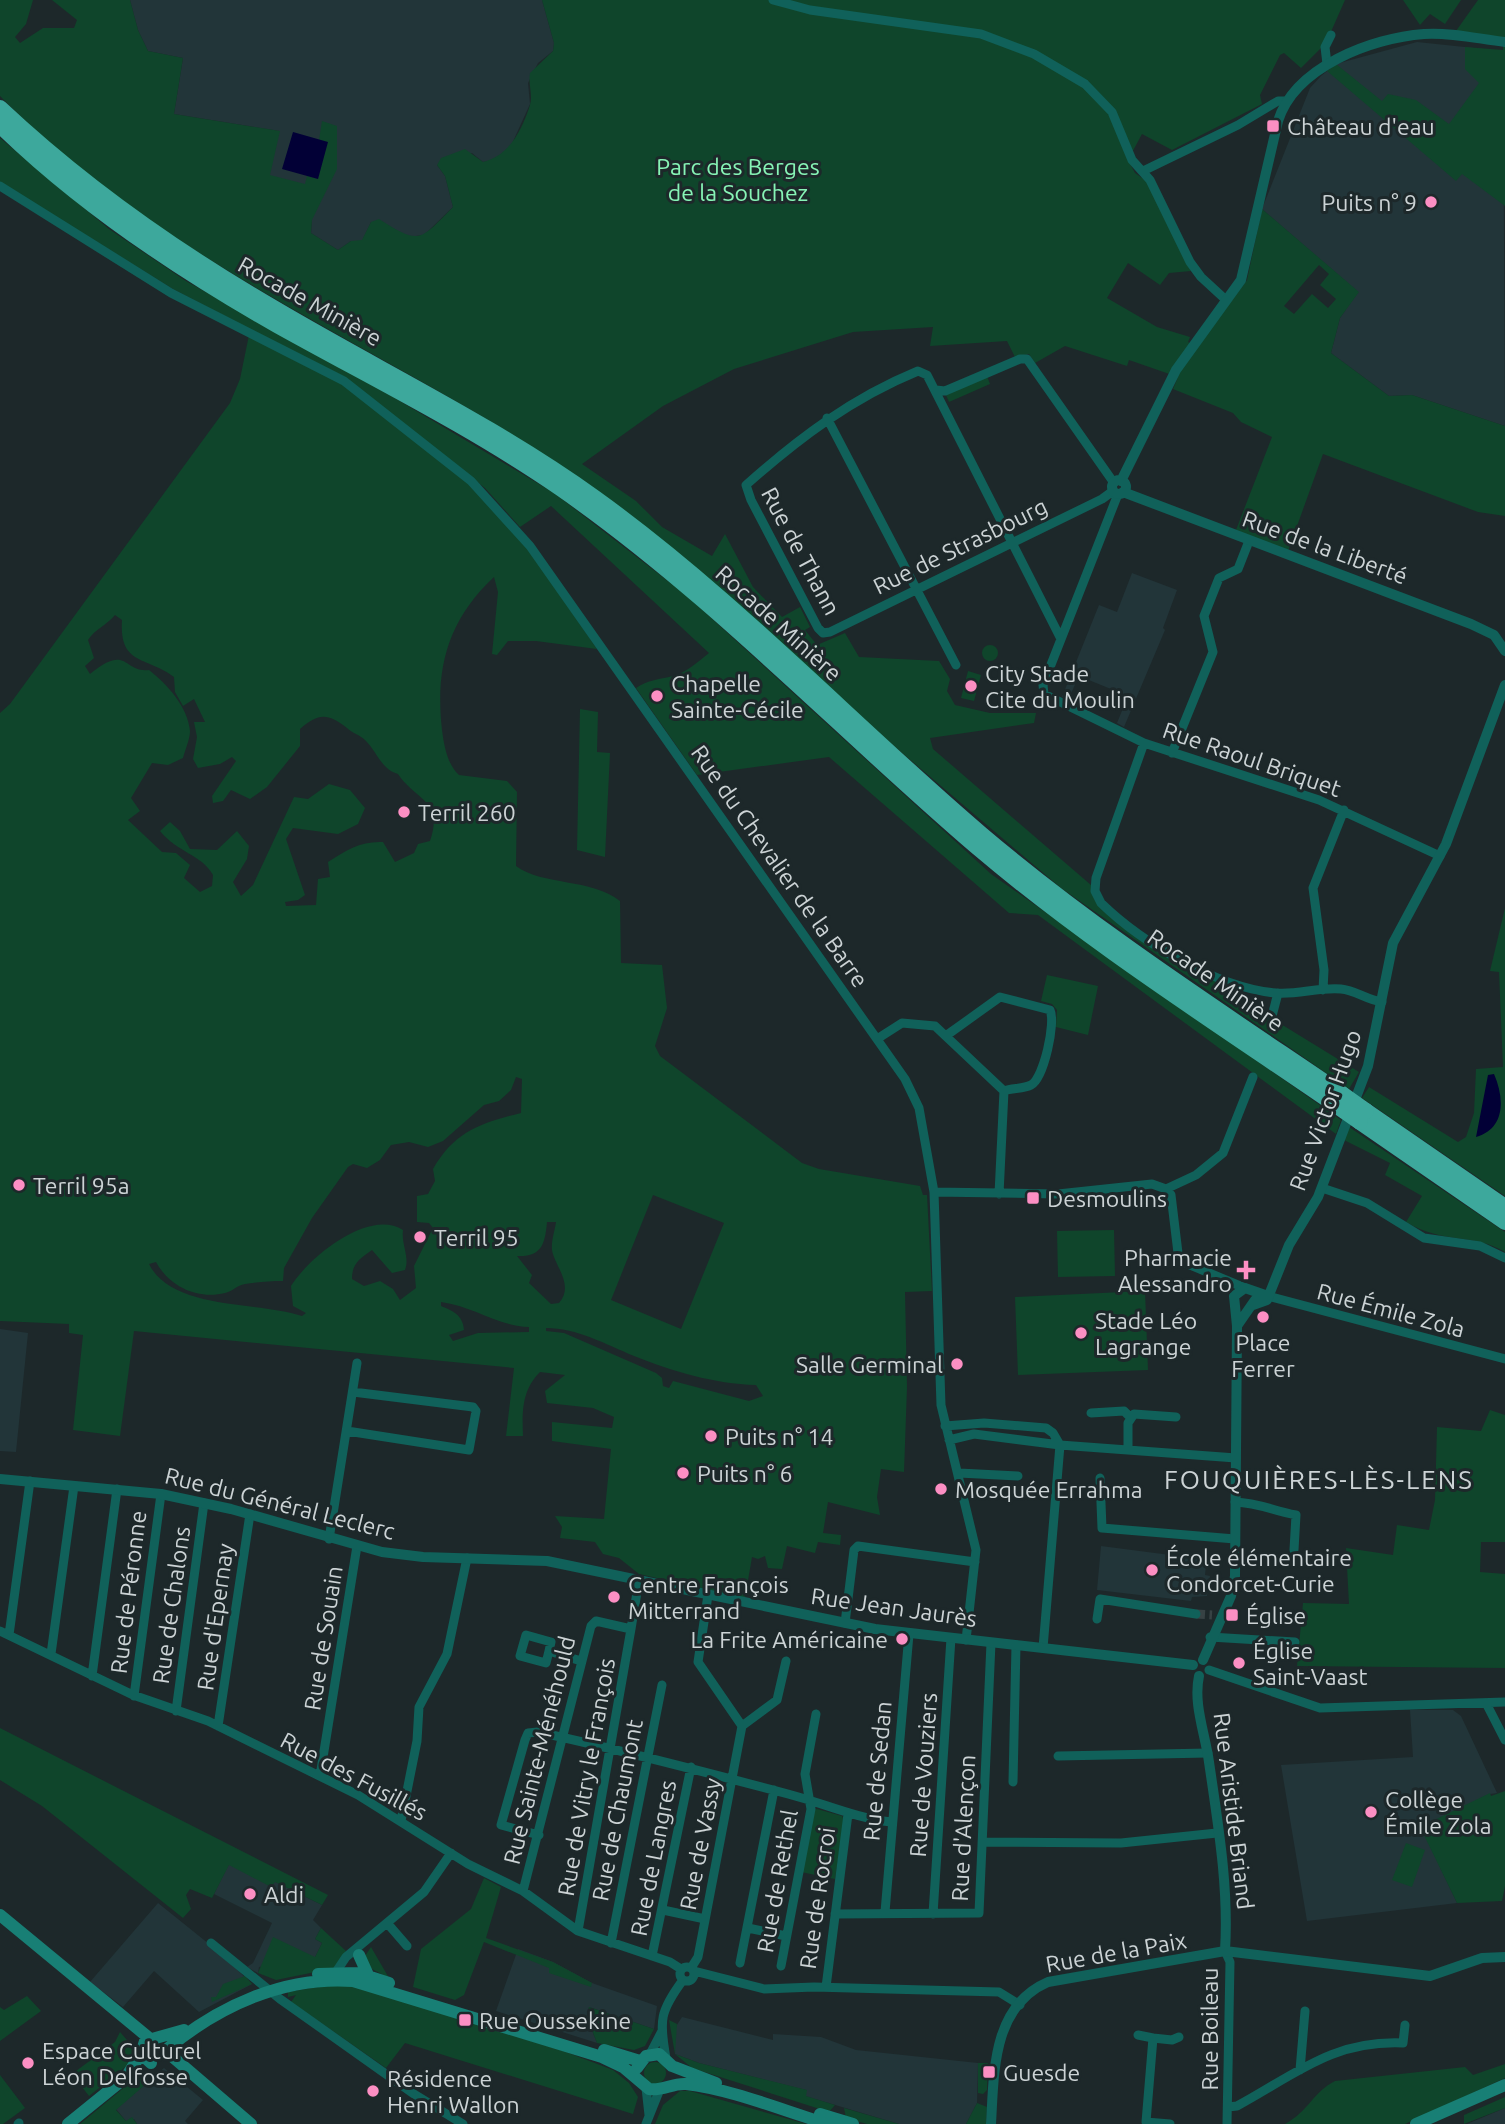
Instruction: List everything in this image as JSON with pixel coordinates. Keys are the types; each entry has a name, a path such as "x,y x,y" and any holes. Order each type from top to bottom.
{"highway":[{"name":"Rocade Minière","path":"0,108 81,181 159,238 278,311 486,427 601,503 706,587 890,754 1029,873 1339,1100"},
{"name":"Rocade Minière","path":"0,125 72,190 180,267 516,459 629,538 691,590 934,809 1045,902 1363,1116 1505,1207"},
{"name":"Rocade Minière","path":"1363,1116 1505,1222"}],"main road":[{"path":"0,1915 240,2124"},
{"path":"0,1925 126,2030 251,2124"},
{"path":"359,1952 368,1975"},
{"path":"68,2124 155,2050 230,1998 344,1975 368,1975 645,2058 669,2062 853,2124"},
{"path":"344,1975 602,2057 642,2083 664,2087 700,2087 828,2124"},
{"path":"642,2083 645,2058"},
{"path":"664,2087 672,2076 669,2062"},
{"path":"1416,2124 1505,2085"},
{"path":"1436,2124 1505,2094"}],"street":[{"path":"772,0 810,10 974,32 1034,54 1093,90 1112,112 1132,160 1143,171 1190,262 1200,277 1226,300"},
{"path":"936,390 945,391 1020,359 1027,359 1116,489 1177,370 1243,276 1278,121 1286,101 1306,78 1327,64 1412,35 1427,33 1505,42"},
{"path":"1327,64 1325,47 1331,35"},
{"path":"1143,171 1238,125 1278,100 1286,101"},
{"name":"Rue du Chevalier de la Barre","path":"0,186 171,293 344,382 471,481 530,546 877,1039 914,1096 923,1126 934,1192 941,1405 976,1550 966,1640"},
{"path":"956,665 827,418 918,371 927,375 936,390 1061,639"},
{"name":"Rue de Thann","path":"823,633 775,547 746,485 827,418"},
{"name":"Rue Raoul Briquet","path":"1116,489 1042,685 1044,694 1144,743 1344,810 1440,856"},
{"name":"Rue de Strasbourg","path":"823,633 1116,489"},
{"name":"Rue de la Liberté","path":"1116,489 1488,631 1505,651"},
{"path":"1172,752 1213,652 1205,616 1206,605 1219,578 1238,569 1249,541"},
{"path":"1440,856 1505,685"},
{"path":"1144,743 1096,878 1097,898 1120,918 1193,968 1240,986 1278,993 1344,989 1366,999 1381,1002"},
{"path":"1322,990 1324,970 1313,887 1344,810"},
{"name":"Rue Victor Hugo","path":"1268,1296 1289,1245 1322,1188 1368,1066 1393,943 1440,856"},
{"path":"1272,1016 1278,993"},
{"path":"947,1035 1000,997 1050,1010 1054,1021 1038,1079 1029,1086 1004,1091"},
{"path":"877,1039 906,1022 935,1026 1004,1091 999,1194"},
{"path":"1166,1189 1196,1175 1223,1153 1253,1077"},
{"path":"934,1192 1058,1194 1152,1184 1166,1189 1171,1195 1180,1258 1188,1265 1223,1278 1251,1299 1262,1303 1268,1296"},
{"path":"1322,1188 1367,1203 1424,1238 1480,1246 1505,1258"},
{"path":"1223,1278 1240,1309 1251,1299"},
{"name":"Rue Émile Zola","path":"1268,1296 1505,1359"},
{"path":"1235,1300 1251,1299"},
{"path":"1237,1326 1251,1299"},
{"name":"Rue Aristide Briand","path":"1225,1951 1227,1912 1208,1753 1197,1694 1201,1668 1216,1617 1234,1586 1237,1458 1235,1300"},
{"path":"329,1539 358,1363"},
{"path":"347,1432 469,1450 472,1444 476,1411 473,1407 353,1392"},
{"path":"1091,1413 1124,1411 1130,1417 1128,1450"},
{"path":"1130,1417 1134,1414 1176,1417"},
{"path":"945,1426 984,1423 1046,1428 1053,1433 1060,1445 1043,1648"},
{"path":"949,1440 974,1434 1060,1445 1237,1458"},
{"path":"959,1473 1018,1476"},
{"name":"Rue du Général Leclerc","path":"0,1479 161,1494 250,1514 356,1546 407,1556 547,1562 592,1569"},
{"path":"1100,1479 1102,1528 1235,1539"},
{"path":"5,1633 30,1481"},
{"path":"51,1654 74,1486"},
{"path":"92,1676 117,1489"},
{"name":"Rue de Péronne","path":"134,1696 161,1494"},
{"path":"1236,1502 1263,1503 1279,1512 1296,1515 1294,1549"},
{"name":"Rue de Chalons","path":"176,1711 204,1503"},
{"name":"Rue d'Epernay","path":"218,1726 250,1514"},
{"name":"Rue de Souain","path":"320,1776 356,1546"},
{"path":"845,1623 854,1550 858,1546 975,1562"},
{"path":"401,1821 417,1741 419,1707 447,1654 467,1558"},
{"name":"Rue Jean Jaurès","path":"592,1569 708,1595 909,1634 1201,1668"},
{"path":"631,1629 639,1580"},
{"path":"708,1595 698,1662 742,1726 778,1700 786,1661"},
{"path":"1097,1619 1100,1599 1196,1614"},
{"name":"Rue Sainte-Ménéhould","path":"523,1891 591,1626 596,1621 631,1629"},
{"name":"Rue de Vitry le François","path":"578,1931 631,1629"},
{"name":"Rue des Fusillés","path":"5,1633 134,1696 218,1726 320,1776 401,1821 451,1853 523,1891 578,1931 670,1962 688,1974"},
{"name":"Rue de Sedan","path":"885,1912 909,1634"},
{"path":"1210,1637 1222,1641 1295,1642"},
{"name":"Rue de Vouziers","path":"933,1914 951,1638"},
{"name":"Rue d'Alençon","path":"835,1914 979,1913 991,1643"},
{"path":"1013,1782 1016,1645"},
{"path":"549,1651 581,1661"},
{"path":"1201,1668 1320,1708 1505,1702"},
{"name":"Rue de Chaumont","path":"611,1943 662,1685"},
{"path":"1486,1703 1505,1740"},
{"name":"Rue de Rethel","path":"781,1966 810,1801 805,1774 816,1714"},
{"name":"Rue de Vassy","path":"662,2031 663,2008 698,1957 742,1726"},
{"path":"539,1835 501,1825 528,1733 612,1746 774,1790 848,1814 891,1822"},
{"path":"1058,1756 1208,1753"},
{"name":"Rue de Langres","path":"652,1956 691,1767"},
{"path":"740,1964 774,1790"},
{"name":"Rue de Rocroi","path":"826,1987 848,1814"},
{"path":"983,1842 1121,1843 1217,1833"},
{"path":"344,1975 359,1952 424,1892 451,1853"},
{"path":"663,1910 705,1919"},
{"path":"388,1924 407,1947"},
{"path":"748,1928 786,1936"},
{"path":"211,1943 270,1988 280,1999 414,2094 463,2124"},
{"path":"1225,1951 1430,1976 1482,1958 1505,1957"},
{"name":"Rue de la Paix","path":"990,2124 997,2046 1003,2029 1034,1989 1048,1982 1197,1959 1225,1951"},
{"name":"Rue Boileau","path":"1225,1951 1230,1962 1227,2124"},
{"path":"344,1975 346,1957 359,1952"},
{"path":"688,1974 764,1989 826,1987 996,1991 1020,2005"},
{"path":"1300,2070 1305,2011"},
{"path":"1228,2107 1251,2098 1334,2052 1351,2046 1403,2043 1405,2025"},
{"path":"645,2058 662,2031"},
{"path":"662,2031 669,2062"},
{"path":"1138,2035 1172,2040 1179,2037"},
{"path":"1153,2038 1146,2122 1170,2124"},
{"path":"642,2083 647,2121"},
{"path":"647,2121 664,2087"},
{"path":"1229,2089 1251,2098"}],"shaded area":[{"path":"130,0 542,0 554,43 553,51 538,63 528,83 530,104 510,148 498,159 483,162 472,153 437,165 445,176 453,207 424,235 407,237 371,222 362,241 351,241 338,250 311,233 312,220 269,175 279,131 174,114 183,58 148,51 138,30"},
{"path":"1417,42 1503,51 1505,426 1412,395 1389,396 1331,353 1340,318 1358,292 1262,209 1310,88 1321,76 1336,64"},
{"path":"293,132 328,142 318,179 282,169"},
{"path":"1132,573 1177,590 1163,628 1165,630 1124,727 1117,723 1128,696 1079,676 1068,700 1062,697 1099,605 1117,612"},
{"path":"1494,1074 1500,1093 1500,1112 1493,1127 1476,1137 1488,1075"},
{"path":"0,1329 28,1333 16,1452 0,1451"},
{"name":"École élémentaire Condorcet-Curie","path":"1101,1546 1201,1559 1200,1564 1206,1565 1205,1575 1210,1576 1207,1596 1192,1597 1191,1601 1097,1590"},
{"name":"Collège Émile Zola","path":"1410,1710 1453,1710 1461,1716 1497,1793 1421,1827 1457,1903 1307,1921 1281,1765 1413,1757"},
{"path":"231,1860 322,1905 313,1920 321,1928 315,1939 322,1943 315,1957 259,1967 258,1973 247,1967 253,1963 272,1923 214,1894"},
{"path":"158,1903 214,1948 252,1984 199,2012 154,1971 123,2007 90,1982"},
{"path":"518,1949 553,1962 592,1983 657,2006 654,2029 589,2007 587,2017 597,2043 496,2011"},
{"path":"682,2017 773,2040 773,2034 821,2037 856,2050 978,2063 977,2103 966,2124 899,2124 805,2096 806,2090 699,2063 675,2054 675,2028"},
{"path":"164,2068 203,2100 185,2121 188,2124 137,2124 134,2119 126,2121 116,2109"},
{"path":"1505,2108 1505,2124 1467,2124"}],"green space":[{"name":"Parc des Berges de la Souchez","path":"0,0 33,0 26,24 15,37 20,43 43,28 74,28 77,20 52,0 130,0 138,30 148,51 183,58 174,114 280,131 270,175 305,184 307,176 318,179 327,142 319,140 322,121 337,126 337,169 312,220 311,233 338,250 351,241 362,240 371,222 379,219 412,236 426,232 453,207 445,176 437,165 441,158 465,149 483,162 500,154 513,141 530,105 530,73 553,51 554,43 542,0 1345,0 1326,43 1301,68 1284,53 1280,55 1260,95 1262,104 1172,150 1142,134 1128,160 1135,173 1148,182 1191,271 1169,273 1160,285 1128,263 1107,298 1157,327 1190,337 1188,342 1197,347 1247,280 1262,209 1359,292 1340,318 1331,353 1389,396 1412,395 1505,426 1505,516 1478,512 1323,454 1288,551 1236,530 1272,437 1241,422 1233,413 1173,389 1178,377 1129,360 1127,366 1065,346 1035,363 1029,354 1015,357 1007,341 930,346 933,327 853,332 734,369 663,406 582,464 636,501 662,527 712,556 725,534 753,587 782,617 800,607 810,627 805,630 817,645 845,633 859,657 939,661 950,679 947,691 955,705 990,713 1036,713 1034,723 930,738 933,749 1091,885 1094,895 1192,970 1229,987 1276,1021 1359,1072 1349,1089 1061,888 574,474 427,384 276,300 203,255 132,208 64,155 0,96","holes":["1319,265 1329,274 1320,285 1336,299 1328,308 1312,294 1294,314 1284,306"]},
{"path":"1403,0 1461,0 1445,24 1430,14 1420,25"},
{"path":"1478,0 1505,0 1505,206 1462,174 1456,181 1327,71 1336,64 1382,101 1388,94 1416,100 1449,124 1479,83 1465,69 1465,47 1503,50 1503,46 1456,31"},
{"path":"0,138 109,229 186,281 393,397 554,493 686,595 991,874 1341,1120 1336,1134 1038,915 1009,913 829,757 697,775 636,688 680,674 709,653 551,506 520,527 485,488 346,379 173,289 0,182"},
{"path":"249,335 343,384 467,481 525,544 597,649 536,641 508,641 497,655 492,654 498,592 494,577 465,610 448,646 441,686 443,736 449,760 459,775 507,781 517,792 516,866 540,877 595,889 620,901 621,963 662,965 667,1008 655,1046 660,1056 802,1163 819,1169 920,1186 923,1195 927,1195 932,1291 905,1292 907,1387 904,1472 881,1469 877,1497 880,1515 828,1502 823,1533 841,1535 840,1545 818,1542 815,1553 787,1546 782,1569 768,1568 765,1556 758,1559 752,1557 745,1598 639,1574 619,1558 603,1554 595,1542 560,1538 562,1527 555,1516 604,1519 611,1449 552,1441 552,1422 612,1428 614,1417 593,1408 547,1403 545,1391 565,1375 540,1372 526,1394 523,1436 506,1436 514,1368 134,1331 120,1436 73,1430 83,1335 69,1333 69,1324 0,1321 0,713 10,704 230,403 240,379","holes":["115,615 122,620 122,635 130,653 174,677 175,692 183,706 194,699 205,722 194,722 197,737 193,759 198,768 220,764 232,757 236,761 212,796 213,803 223,801 231,790 250,799 267,787 300,746 300,729 323,717 340,723 363,738 384,764 426,802 433,817 430,841 418,844 414,853 395,862 383,842 354,847 328,862 330,877 318,879 316,905 286,906 285,902 298,900 305,895 286,839 293,828 338,834 358,824 365,808 350,790 329,784 308,799 294,797 253,885 241,896 233,882 247,859 249,846 237,831 217,850 190,849 180,831 170,822 160,831 174,844 202,862 213,875 212,886 200,892 184,878 190,865 176,853 162,852 128,820 140,811 131,798 152,763 168,765 183,758 190,731 185,713 176,697 149,670 134,668 119,660 102,665 90,674 85,666 94,658 88,640","516,1077 522,1079 521,1113 481,1125 460,1137 441,1156 433,1169 435,1181 428,1194 417,1196 417,1222 429,1223 433,1228 414,1266 416,1288 400,1300 393,1289 380,1281 364,1286 352,1279 357,1262 372,1250 392,1273 405,1270 407,1260 403,1230 389,1225 374,1225 357,1230 311,1262 291,1286 293,1306 306,1313 302,1316 195,1297 160,1279 149,1264 156,1262 168,1278 194,1293 215,1295 245,1284 283,1281 284,1268 312,1218 348,1167 353,1164 367,1168 380,1160 391,1145 409,1142 428,1147 443,1141 484,1105 499,1101 511,1090","653,1195 724,1223 681,1329 611,1300","547,1222 556,1222 552,1250 565,1289 559,1303 551,1304 529,1283 532,1275 517,1256 532,1254 541,1248","441,1302 464,1307 506,1323 529,1327 529,1332 478,1333 453,1341 449,1335 464,1330 457,1314 441,1306","546,1328 580,1334 678,1372 725,1382 756,1385 763,1396 749,1401 673,1381 669,1388 663,1386 662,1378 656,1373 564,1333 546,1331"]},
{"path":"987,376 990,384 949,402 946,395"},
{"path":"990,645 996,647 996,659 990,661 984,659 982,653 984,647"},
{"name":"City Stade Cite du Moulin","path":"968,671 981,675 974,701 961,698"},
{"path":"580,709 598,712 597,752 610,753 605,857 577,850"},
{"path":"1505,908 1505,1196 1362,1098 1369,1087 1458,1142 1466,1137 1474,1113 1476,1069 1503,1067 1499,972 1490,971"},
{"path":"1047,975 1098,986 1088,1035 1056,1027 1057,1010 1052,1004 1041,1001"},
{"path":"1349,1127 1505,1232 1505,1252 1482,1242 1432,1233 1406,1222 1422,1196 1385,1175 1390,1163 1344,1140"},
{"path":"1114,1230 1115,1276 1058,1277 1057,1231"},
{"name":"Stade Léo Lagrange","path":"1145,1291 1148,1370 1018,1375 1015,1297"},
{"path":"1490,1410 1505,1415 1505,1542 1481,1542 1480,1572 1505,1574 1505,1668 1297,1666 1303,1603 1349,1604 1346,1548 1393,1555 1397,1525 1429,1530 1435,1500 1437,1427 1481,1431"},
{"path":"0,1728 328,1895 322,1905 275,1882 271,1887 229,1865 212,1898 190,1889 186,1895 191,1909 183,1918 42,1806 0,1780"},
{"path":"1505,1791 1505,1886 1502,1901 1457,1903 1420,1827 1490,1793 1491,1796"},
{"path":"814,1810 842,1816 844,1821 835,1879 801,1872"},
{"path":"1406,1843 1425,1850 1412,1887 1392,1880"},
{"path":"484,1878 501,1887 486,1938 553,1962 592,1983 591,1987 549,1973 549,1968 484,1942 464,1995 455,2000 413,1987 421,1949 471,1909"},
{"path":"321,1928 346,1951 335,1968 276,1980 258,1973 273,1937 315,1957 322,1943 315,1939"},
{"path":"371,1947 389,1978 370,1968 365,1956"},
{"path":"245,1976 252,1984 212,2002 211,1997 216,1997 223,1984"},
{"path":"331,1985 355,1986 566,2052 613,2070 629,2083 638,2097 633,2114 405,2043 386,2068 291,2002 296,1995 288,1997 288,1992"},
{"path":"27,1996 41,2011 0,2041 0,2007 4,2010"},
{"path":"589,2007 654,2029 645,2046 634,2050 597,2043 587,2017"},
{"path":"669,2020 677,2024 675,2054"},
{"path":"120,2032 134,2048 134,2060 89,2096 72,2074 115,2042"},
{"path":"675,2054 699,2063 807,2090 806,2096 835,2105 829,2112 692,2068"},
{"path":"655,2062 663,2065 666,2073 663,2081 655,2084 647,2081 644,2073 647,2065"},
{"path":"978,2063 988,2063 987,2090 983,2094 978,2093"},
{"path":"1505,2064 1505,2078 1405,2124 1285,2124 1335,2081 1465,2067 1473,2075"},
{"path":"0,2075 25,2108 3,2124 0,2124"},
{"path":"138,2076 146,2084 116,2110 126,2121 132,2117 137,2124 80,2124"},
{"path":"680,2091 690,2091 806,2124 655,2124 663,2105"},
{"path":"1505,2097 1505,2108 1464,2124 1464,2115"},
{"path":"977,2103 987,2107 986,2124 966,2124"},
{"path":"844,2108 899,2124 867,2124 846,2118"}],"tunnel":[{"path":"1196,1614 1212,1615"}],"place":[{"name":"Château d'eau","path":"1273,126"},
{"name":"Puits n° 9","path":"1431,202"},
{"name":"City Stade Cite du Moulin","path":"971,686"},
{"name":"Chapelle Sainte-Cécile","path":"657,696"},
{"name":"Terril 260","path":"404,812"},
{"name":"Terril 95a","path":"19,1185"},
{"name":"Desmoulins","path":"1033,1198"},
{"name":"Terril 95","path":"420,1237"},
{"name":"Pharmacie Alessandro","path":"1246,1270"},
{"name":"Place Ferrer","path":"1263,1317"},
{"name":"Stade Léo Lagrange","path":"1081,1333"},
{"name":"Salle Germinal","path":"957,1364"},
{"name":"Puits n° 14","path":"711,1436"},
{"name":"Puits n° 6","path":"683,1473"},
{"name":"Mosquée Errahma","path":"941,1489"},
{"name":"École élémentaire Condorcet-Curie","path":"1152,1570"},
{"name":"Centre François Mitterrand","path":"614,1597"},
{"name":"Église","path":"1232,1615"},
{"name":"La Frite Américaine","path":"902,1639"},
{"name":"Église Saint-Vaast","path":"1239,1663"},
{"name":"Collège Émile Zola","path":"1371,1812"},
{"name":"Aldi","path":"250,1894"},
{"name":"Rue Oussekine","path":"465,2020"},
{"name":"Espace Culturel Léon Delfosse","path":"28,2063"},
{"name":"Guesde","path":"989,2072"},
{"name":"Résidence Henri Wallon","path":"373,2091"}],"district":[{"name":"FOUQUIÈRES-LÈS-LENS","path":"1319,1479"}]}
